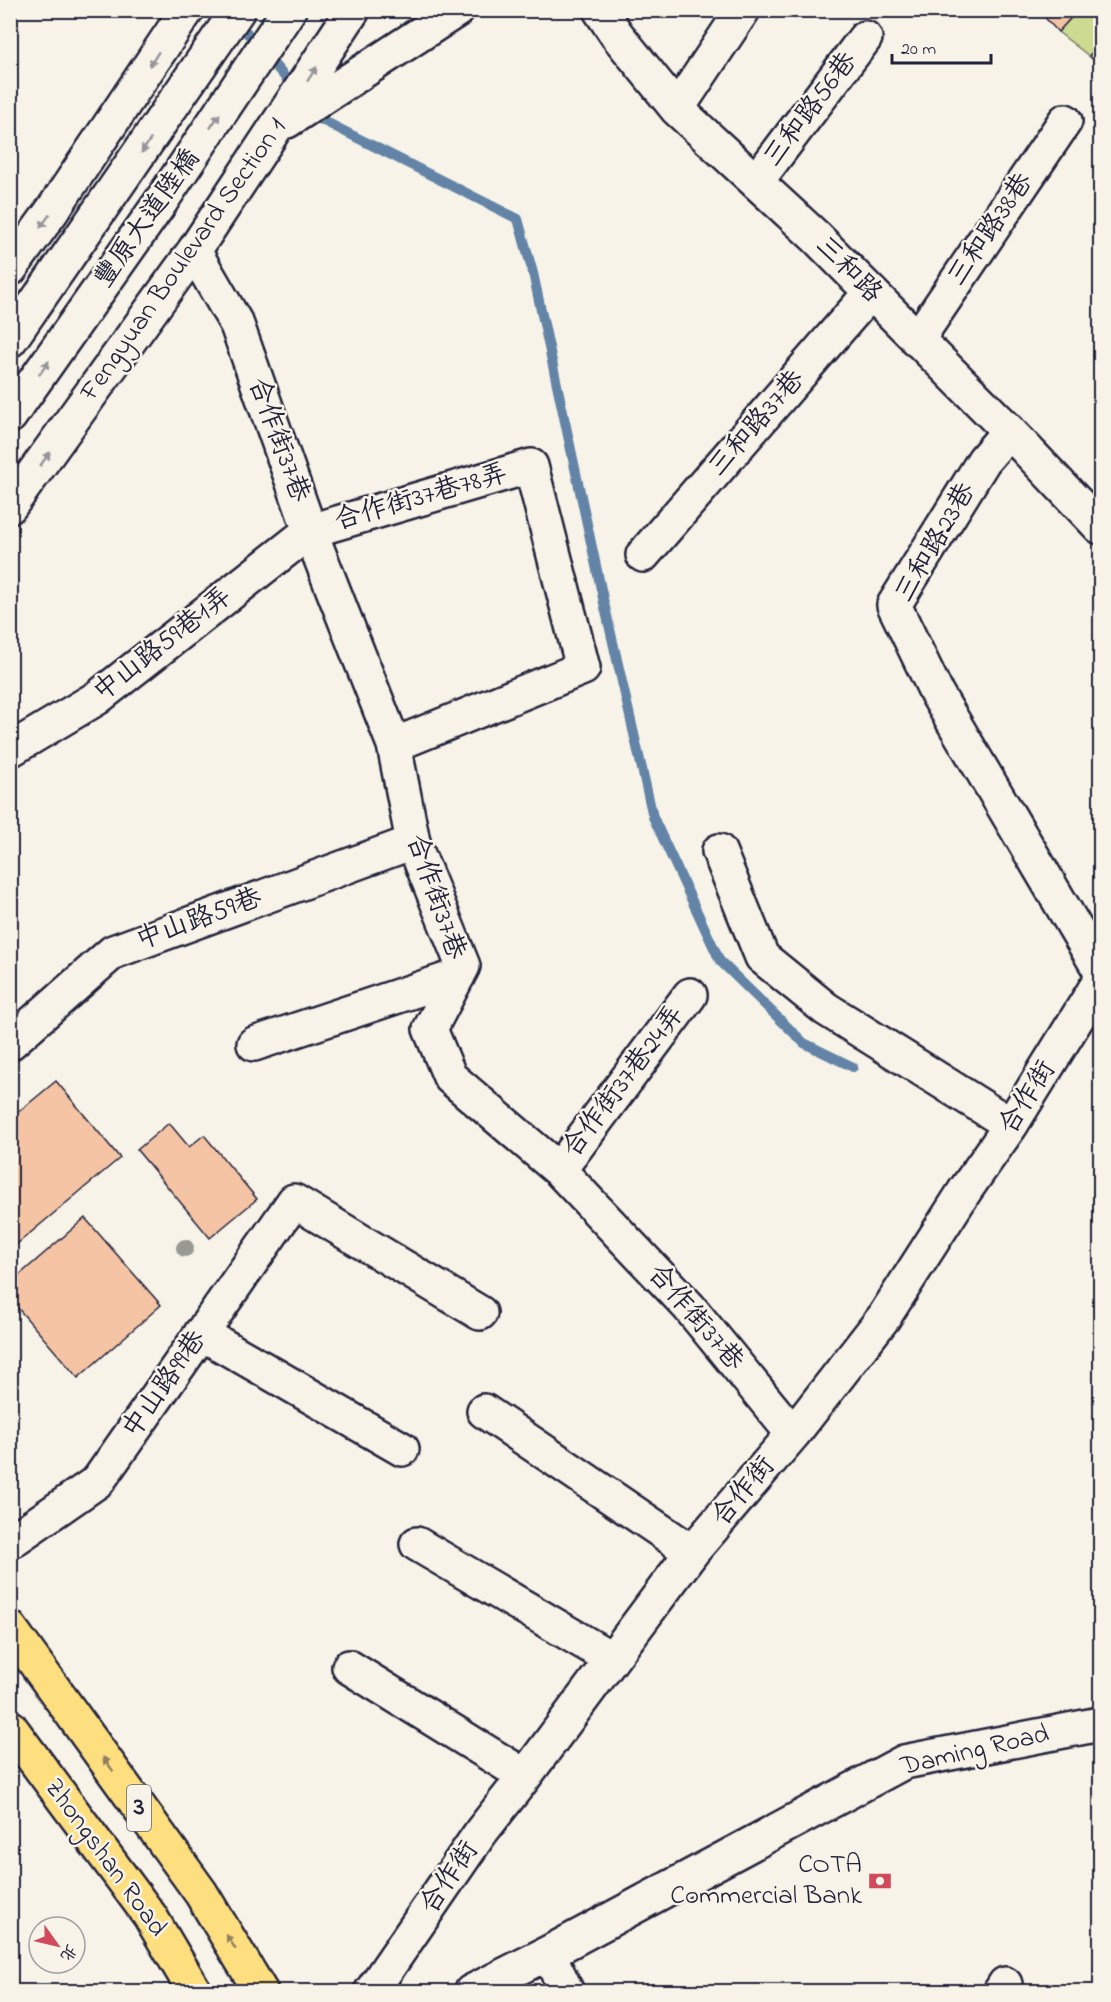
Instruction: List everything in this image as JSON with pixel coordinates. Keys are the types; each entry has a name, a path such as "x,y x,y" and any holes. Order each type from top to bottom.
{"main road":[{"name":"Zhongshan Road","path":"10,1628 201,1893 261,1992"},
{"name":"Zhongshan Road","path":"10,1727 150,1916 195,1992"}],"street":[{"path":"10,268 64,193 187,10"},
{"name":"豐原大道陸橋","path":"10,340 238,10"},
{"name":"Fengyuan Boulevard Section 1","path":"10,506 194,251 278,127 353,10"},
{"path":"278,127 457,10"},
{"name":"三和路","path":"600,10 617,35 677,109 816,237 1101,527"},
{"path":"677,109 743,10"},
{"name":"豐原大道陸橋","path":"10,416 158,206 285,16"},
{"name":"三和路56巷","path":"756,182 865,38"},
{"name":"三和路38巷","path":"917,340 1065,121"},
{"name":"合作街37巷","path":"194,251 237,325 310,531 394,745 413,842 463,966 430,1029 450,1077 559,1170 689,1307 793,1434"},
{"name":"三和路37巷","path":"643,555 871,292"},
{"name":"三和路23巷","path":"1009,431 984,460 894,605 937,694 1101,970"},
{"name":"合作街37巷78弄","path":"310,531 531,466 583,668 394,745"},
{"name":"中山路59巷1弄","path":"10,750 97,698 310,531"},
{"name":"中山路59巷","path":"10,1043 113,952 413,842"},
{"path":"719,851 762,957 826,1009 1011,1125"},
{"path":"254,1044 458,976"},
{"name":"合作街","path":"371,1992 481,1832 692,1552 793,1434 884,1317 966,1189 1011,1125 1101,981"},
{"name":"合作街37巷24弄","path":"559,1170 690,995"},
{"name":"中山路99巷","path":"10,1542 98,1481 294,1201 480,1313"},
{"path":"201,1333 402,1449"},
{"path":"484,1411 692,1552"},
{"path":"417,1544 612,1659"},
{"path":"349,1667 525,1776"},
{"name":"Daming Road","path":"471,1992 904,1762 1101,1724"},
{"path":"548,1953 567,1992"}],"green space":[{"path":"1078,11 1100,11 1100,43 1089,56 1058,32"}],"building":[{"path":"1038,10 1078,10 1058,32"},
{"path":"1100,43 1100,66 1089,56"},
{"path":"56,1081 120,1158 17,1244 10,1236 10,1119"},
{"path":"169,1123 189,1147 204,1135 257,1199 210,1238 137,1150"},
{"path":"85,1218 161,1305 78,1378 10,1299 10,1283"}],"waterway":[{"path":"236,20 296,90"},
{"path":"312,109 320,119 518,219 533,273 653,817 720,961 804,1043 853,1067"}],"place":[{"name":"COTA Commercial Bank","path":"880,1881"}]}
